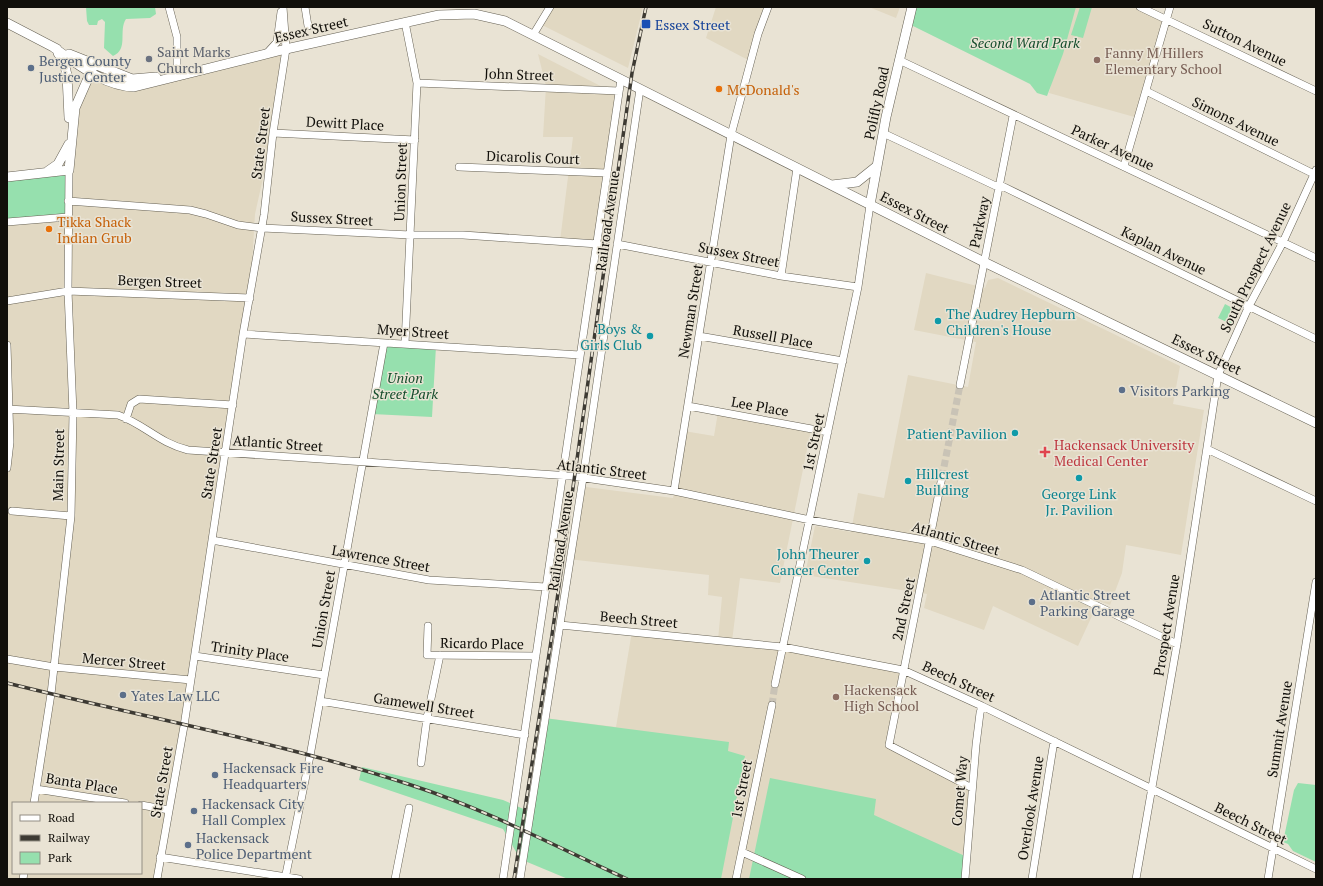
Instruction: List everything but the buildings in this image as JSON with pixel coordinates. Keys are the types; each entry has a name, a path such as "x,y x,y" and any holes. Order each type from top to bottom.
{"main road":[{"name":"Polifly Road","path":"870,205 883,133 912,7"},
{"name":"Essex Street","path":"93,68 100,77 124,87 134,87 286,49 439,14 470,13 504,21 984,262 1316,423"},
{"path":"7,23 93,68"},
{"name":"Main Street","path":"53,47 64,62 69,97 68,115 72,126"},
{"name":"Essex Street","path":"93,68 132,79 177,76"},
{"name":"Main Street","path":"69,170 72,126 79,95 93,68"},
{"path":"47,172 58,164 71,141"},
{"path":"831,185 857,182 877,166"},
{"path":"7,177 69,170"}],"street":[{"path":"169,7 177,37 177,76"},
{"path":"306,7 308,26"},
{"path":"533,35 550,7"},
{"name":"Newman Street","path":"674,491 732,135 768,7"},
{"name":"Sutton Avenue","path":"1140,7 1316,91"},
{"path":"1124,166 1170,7"},
{"path":"264,55 273,48 277,42 279,20 283,8"},
{"name":"State Street","path":"156,879 195,656 243,334 262,228 273,133 286,49 283,8"},
{"name":"Union Street","path":"405,22 417,84 405,344"},
{"name":"Parker Avenue","path":"899,60 1013,116 1124,166 1316,258"},
{"name":"Railroad Avenue","path":"503,879 580,355 598,244 606,173 621,79"},
{"name":"John Street","path":"417,84 619,90"},
{"name":"Railroad Avenue","path":"520,879 583,478 640,89"},
{"name":"Simons Avenue","path":"1146,92 1315,173"},
{"name":"Parkway","path":"984,262 1013,116"},
{"name":"Dewitt Place","path":"273,133 415,140"},
{"name":"Kaplan Avenue","path":"883,133 1000,187 1316,339"},
{"name":"Dicarolis Court","path":"459,167 606,173"},
{"path":"781,276 797,168"},
{"name":"Main Street","path":"34,802 54,667 70,516 73,413 68,292 69,170"},
{"name":"South Prospect Avenue","path":"1218,375 1248,306 1283,242 1315,173"},
{"name":"Sussex Street","path":"68,201 190,210 238,225 262,228 411,235 463,235 598,244"},
{"name":"1st Street","path":"776,684 858,287 870,205"},
{"path":"7,222 68,217"},
{"name":"Sussex Street","path":"617,244 781,276 858,287"},
{"path":"960,386 984,262"},
{"name":"Bergen Street","path":"7,301 68,292 250,298"},
{"name":"Myer Street","path":"243,334 580,355"},
{"name":"Russell Place","path":"699,336 842,361"},
{"name":"Union Street","path":"285,878 310,756 384,343"},
{"path":"7,345 10,442 7,468"},
{"name":"Prospect Avenue","path":"1136,879 1150,788 1177,644 1218,375"},
{"path":"126,418 131,404 139,399 233,405"},
{"name":"Lee Place","path":"688,406 828,432"},
{"name":"Atlantic Street","path":"8,409 118,415 126,418 162,441 177,447 226,452 583,478 674,491 810,520 930,541 1022,570 1177,644"},
{"path":"1207,449 1316,501"},
{"name":"2nd Street","path":"942,477 889,735 889,746 972,788"},
{"path":"12,511 70,516"},
{"name":"Lawrence Street","path":"212,540 429,580 546,588"},
{"name":"Summit Avenue","path":"1268,879 1316,582"},
{"name":"Beech Street","path":"560,625 783,647 903,670 982,706 1316,869"},
{"name":"Ricardo Place","path":"428,626 427,655 536,656"},
{"path":"421,763 427,718 440,655"},
{"name":"Trinity Place","path":"195,656 324,675"},
{"name":"Mercer Street","path":"7,659 54,667 191,680"},
{"name":"Gamewell Street","path":"320,701 525,735"},
{"name":"1st Street","path":"736,879 772,705"},
{"name":"Comet Way","path":"965,879 972,788 982,706"},
{"name":"Overlook Avenue","path":"1032,879 1054,741"},
{"name":"Banta Place","path":"36,789 119,802"},
{"path":"142,806 169,810"},
{"path":"395,879 409,808"},
{"path":"742,852 802,879"},
{"path":"160,857 285,878 299,879"}],"shaded area":[{"path":"549,7 643,7 628,68 540,24"},
{"path":"716,7 767,7 752,62 706,38"},
{"path":"869,7 900,7 896,18"},
{"path":"1070,7 1140,7 1167,20 1138,118 1049,93"},
{"path":"286,49 273,133 255,214 250,298 157,879 7,879 7,222 68,217 72,112 90,72 124,87"},
{"path":"538,54 622,97 602,242 560,241 573,137 543,137 546,86"},
{"name":"Hackensack University Medical Center","path":"926,273 985,288 988,280 998,278 1180,366 1173,404 1204,410 1181,555 1126,545 1122,573 1110,605 1099,601 1078,646 993,606 984,630 924,608 927,594 805,575 815,526 851,532 858,493 884,498 908,375 968,387 976,342 914,330"},
{"path":"718,412 811,430 780,583 740,578 732,641 903,670 888,746 972,788 965,879 677,879 544,718 616,727 632,631 718,640 722,597 708,595 709,575 568,559 586,487 673,498 684,431 714,436"}],"green space":[{"path":"86,7 155,7 156,14 150,18 126,19 123,29 121,49 113,56 104,48 105,22 102,19 98,21 97,25 89,25 87,21"},
{"name":"Second Ward Park","path":"912,7 1076,7 1063,54 1047,96 1037,93 1030,84 907,23"},
{"path":"1080,7 1092,7 1083,38 1071,35"},
{"path":"69,170 68,217 7,222 7,178"},
{"path":"1225,304 1238,311 1231,324 1218,318"},
{"name":"Union Street Park","path":"384,343 436,346 432,417 372,414"},
{"path":"544,718 729,742 728,751 745,756 721,879 568,879 520,859 503,829 359,780 362,767 503,800 528,811"},
{"path":"770,778 876,799 874,815 965,856 963,879 749,879"},
{"path":"1298,783 1316,785 1316,862 1293,851 1288,844 1283,842 1294,790"}],"tunnel":[{"path":"942,477 960,385"},
{"path":"772,705 775,684"}],"railway":[{"path":"514,879 552,635 632,73 646,7"},
{"path":"7,683 262,743 364,770 414,786 468,806 627,879"}],"place":[{"name":"Essex Street","path":"646,24"},
{"name":"Saint Marks Church","path":"149,59"},
{"name":"Fanny M Hillers Elementary School","path":"1097,60"},
{"name":"Bergen County Justice Center","path":"31,68"},
{"name":"McDonald's","path":"719,89"},
{"name":"Tikka Shack Indian Grub","path":"49,229"},
{"name":"The Audrey Hepburn Children's House","path":"938,321"},
{"name":"Boys & Girls Club","path":"650,336"},
{"name":"Visitors Parking","path":"1122,390"},
{"name":"Patient Pavilion","path":"1015,433"},
{"name":"Hackensack University Medical Center","path":"1045,452"},
{"name":"George Link Jr. Pavilion","path":"1079,478"},
{"name":"Hillcrest Building","path":"908,481"},
{"name":"John Theurer Cancer Center","path":"867,561"},
{"name":"Atlantic Street Parking Garage","path":"1032,602"},
{"name":"Yates Law LLC","path":"123,695"},
{"name":"Hackensack High School","path":"836,697"},
{"name":"Hackensack Fire Headquarters","path":"215,775"},
{"name":"Hackensack City Hall Complex","path":"194,811"},
{"name":"Hackensack Police Department","path":"188,845"}]}
